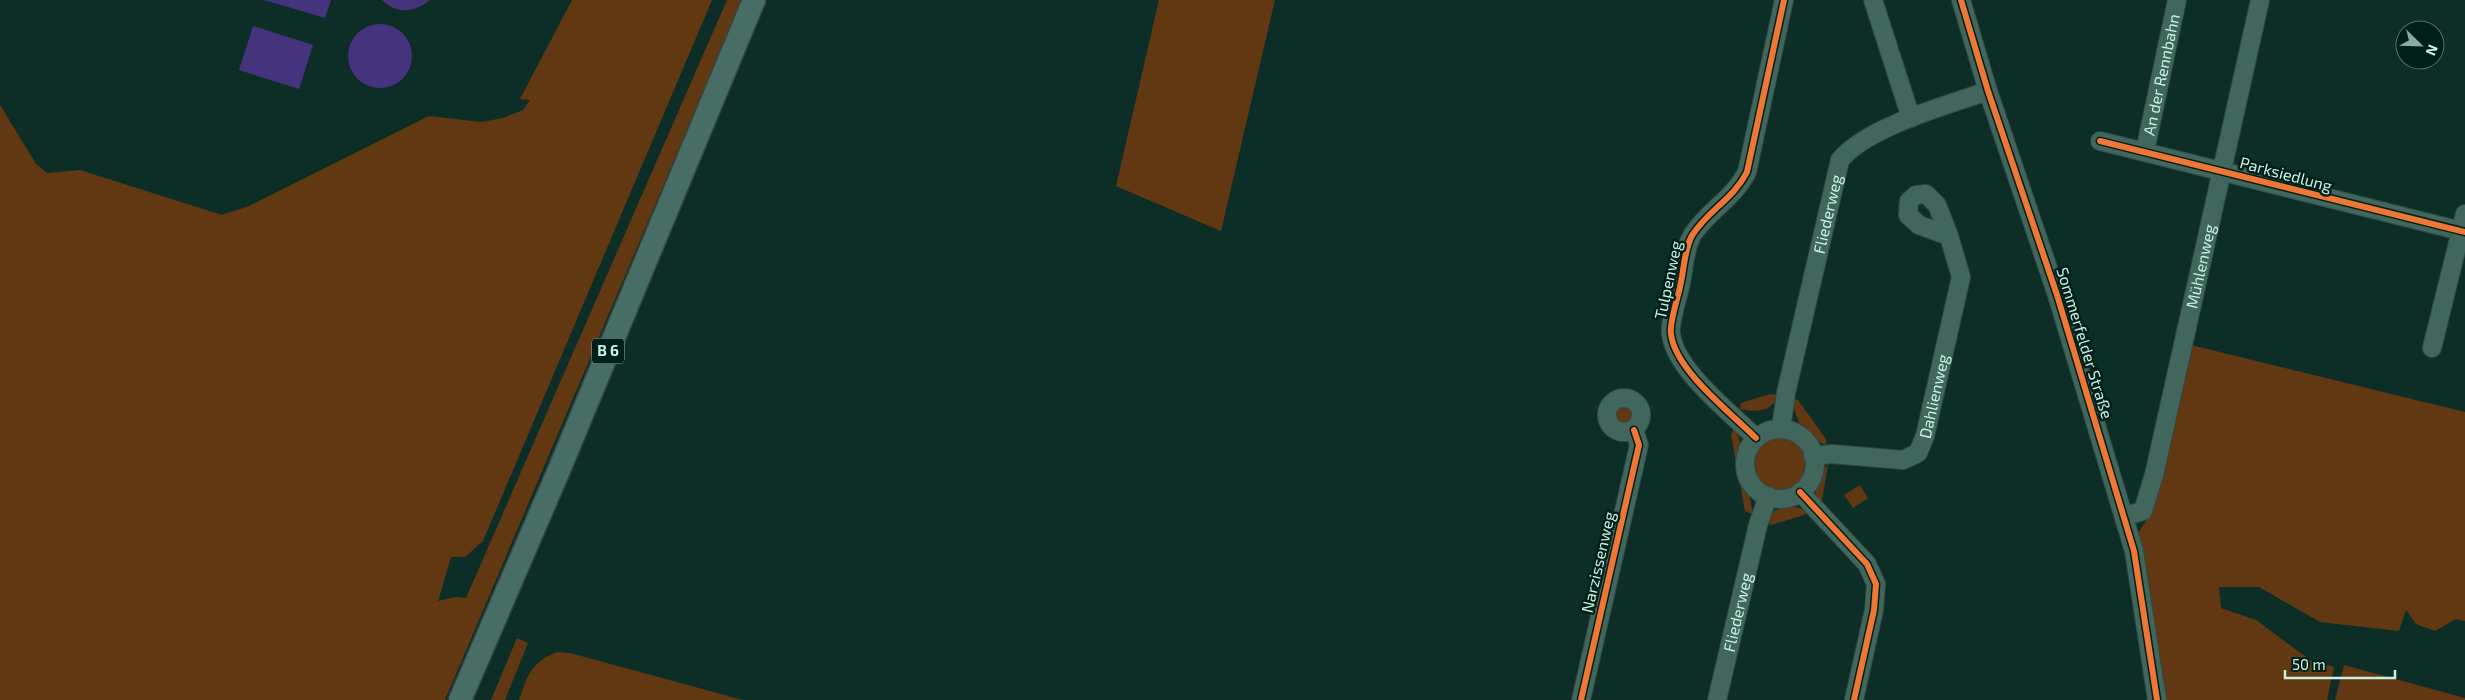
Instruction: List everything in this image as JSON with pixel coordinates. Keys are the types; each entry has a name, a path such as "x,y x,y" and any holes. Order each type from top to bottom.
{"main road":[{"name":"B 6","path":"460,700 563,461 754,0"}],"street":[{"name":"Tulpenweg","path":"1756,438 1698,381 1679,357 1670,333 1691,236 1705,218 1727,200 1740,186 1747,172 1784,0"},
{"path":"1873,0 1911,118"},
{"name":"Sommerfelder Straße","path":"1961,0 1988,91 2057,295 2134,551 2157,700"},
{"name":"An der Rennbahn","path":"2145,151 2177,0"},
{"name":"Mühlenweg","path":"2124,516 2143,511 2154,475 2260,0"},
{"name":"Fliederweg","path":"1781,429 1786,393 1840,160 1850,148 1861,141 1911,118 1988,91"},
{"name":"Parksiedlung","path":"2100,141 2222,172 2464,225 2432,348"},
{"name":"Dahlienweg","path":"1813,456 1832,454 1903,460 1918,453 1925,436 1961,277 1949,236"},
{"path":"1781,429 1799,435 1808,444 1813,456 1812,476 1800,492 1784,498 1768,496 1756,489 1746,470 1748,450 1756,438 1770,430 1781,429"},
{"name":"Narzissenweg","path":"1581,700 1639,445 1634,430"},
{"path":"1800,492 1867,564 1876,584 1874,610 1854,700"},
{"name":"Fliederweg","path":"1718,700 1758,525 1768,496"}],"shaded area":[{"path":"264,0 331,0 325,18"},
{"path":"382,0 430,0 419,7 400,10 393,8"},
{"path":"572,0 712,0 483,541 465,557 451,557 438,601 455,597 466,598 727,0 742,0 445,700 0,700 0,105 36,164 47,173 80,170 222,215 249,206 429,116 481,122 503,118 523,110 530,100 520,99"},
{"path":"1159,0 1275,0 1221,231 1116,186"},
{"path":"380,24 398,29 403,33 407,38 412,56 407,74 403,79 398,83 380,88 362,83 357,79 353,74 348,56 353,38 357,33 362,29"},
{"path":"253,26 313,45 299,89 239,70"},
{"path":"2191,345 2465,412 2465,621 2456,619 2435,631 2416,624 2406,610 2399,631 2320,622 2259,587 2219,587 2221,608 2256,620 2310,660 2334,667 2327,700 2166,700 2140,557 2138,533 2152,512"},
{"path":"1770,394 1778,395 1772,405 1767,408 1757,411 1740,409 1741,403"},
{"path":"1624,398 1631,399 1636,403 1640,408 1640,422 1636,427 1631,431 1624,432 1617,431 1612,427 1608,422 1607,415 1608,408 1612,403 1617,399"},
{"path":"1793,399 1798,400 1826,439 1826,445 1813,438 1802,427 1796,414"},
{"path":"1734,427 1738,434 1740,446 1739,466 1741,478 1751,503 1752,514 1745,511 1731,435"},
{"path":"1775,438 1785,438 1794,442 1802,450 1806,464 1802,478 1794,486 1785,490 1775,490 1766,486 1758,478 1754,469 1754,459 1758,450 1766,442"},
{"path":"1828,465 1822,500 1818,504 1815,493 1816,483"},
{"path":"1860,485 1868,498 1853,508 1844,495"},
{"path":"1784,507 1797,507 1808,512 1804,515 1771,525 1765,521 1772,512"},
{"path":"517,638 528,643 505,700 491,700"},
{"path":"557,652 570,653 743,700 519,700 535,665"},
{"path":"2344,665 2465,698 2465,700 2335,700"}],"cycle path":[{"path":"1756,438 1719,404 1682,362 1675,348 1671,329 1690,239 1706,218 1742,181 1747,172 1784,0"},
{"path":"1961,0 1988,91 2057,295 2134,551 2157,700"},
{"path":"2100,141 2465,232"},
{"path":"1581,700 1639,445 1634,430"},
{"path":"1800,492 1867,564 1876,584 1874,610 1854,700"}]}
